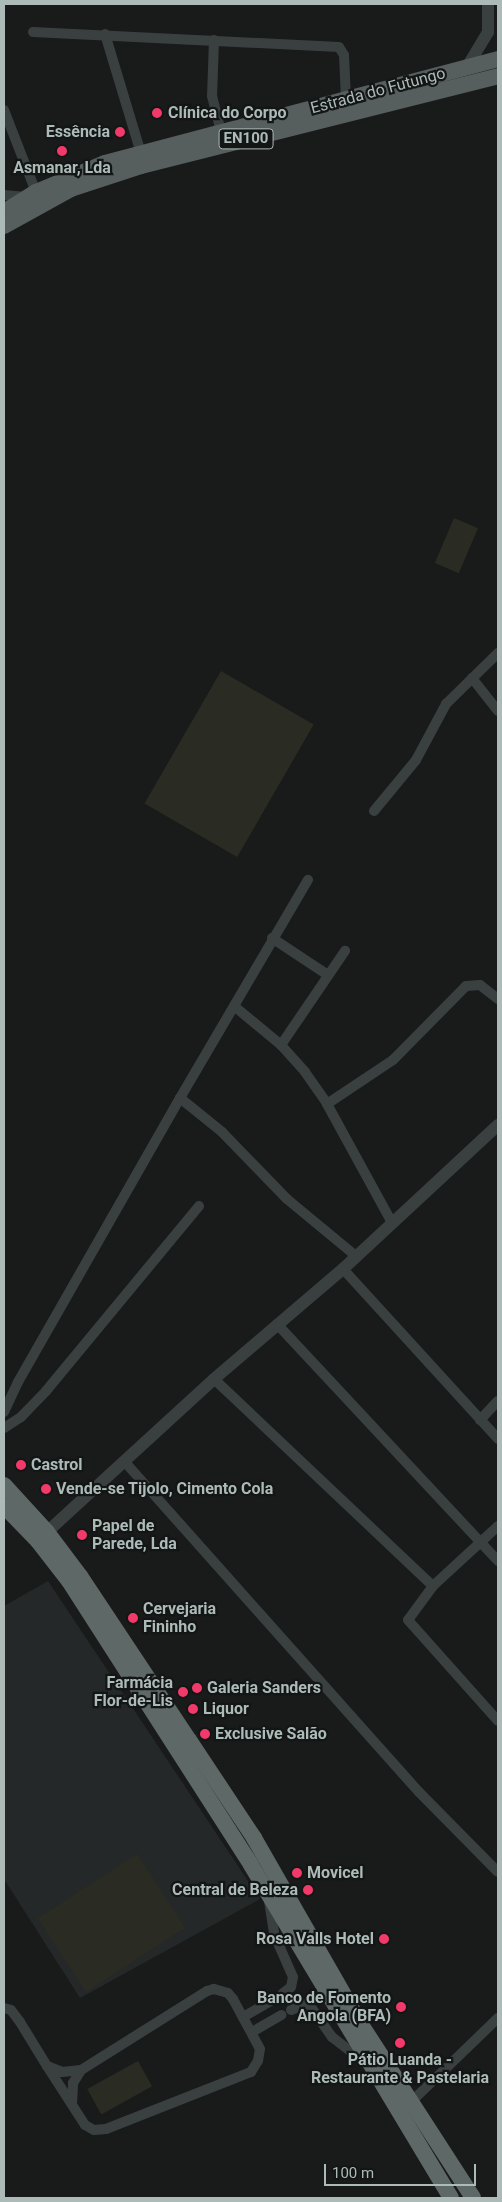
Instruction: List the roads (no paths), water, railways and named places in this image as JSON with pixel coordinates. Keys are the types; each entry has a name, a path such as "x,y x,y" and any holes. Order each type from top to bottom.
{"highway":[{"path":"4,1485 47,1532 85,1584 254,1838 360,2023 474,2198"},
{"path":"4,1506 38,1541 69,1581 268,1893 451,2198"}],"main road":[{"name":"Estrada do Futungo","path":"4,212 32,195 106,163 498,59"},
{"name":"Estrada do Futungo","path":"4,226 71,189 141,166 498,76"}],"street":[{"path":"490,4 498,15"},
{"path":"467,67 488,32 490,4"},
{"path":"33,32 105,34 339,47 344,55 346,99"},
{"path":"105,34 141,153"},
{"path":"214,40 212,96 221,132"},
{"path":"4,110 16,135 32,195 4,195"},
{"path":"4,136 16,135"},
{"path":"374,811 416,760 446,704 498,653"},
{"path":"472,678 498,711"},
{"path":"4,1412 18,1382 180,1098 272,938 308,880"},
{"path":"272,938 328,975"},
{"path":"281,1045 345,951"},
{"path":"327,1104 393,1060 466,986 480,985 498,1000"},
{"path":"234,1006 281,1045 327,1104 391,1221"},
{"path":"180,1098 222,1132 287,1199 356,1256"},
{"path":"47,1532 214,1379 343,1269 391,1221 498,1125"},
{"path":"4,1428 16,1421 46,1391 198,1206"},
{"path":"343,1269 498,1439"},
{"path":"277,1324 498,1561"},
{"path":"214,1379 433,1586"},
{"path":"480,1420 498,1401"},
{"path":"124,1461 419,1792 498,1872"},
{"path":"498,1526 433,1586 408,1620 411,1626 498,1721"},
{"path":"268,1893 274,1934 294,1977 291,1987 282,1994"},
{"path":"4,2008 10,2010 20,2022 47,2066 85,2125 94,2130 106,2129 251,2072 260,2054 252,2032 228,1993 214,1989 207,1991 81,2070 62,2072 47,2066"},
{"path":"243,2017 272,2000"},
{"path":"291,2010 308,2003 332,2037 372,2068"},
{"path":"252,2032 281,2015"},
{"path":"412,2101 498,2018"},
{"path":"72,2105 73,2083 81,2070"}],"place":[{"name":"Clínica do Corpo","path":"157,113"},
{"name":"Essência","path":"120,132"},
{"name":"Asmanar, Lda","path":"62,151"},
{"name":"Castrol","path":"21,1465"},
{"name":"Vende-se Tijolo, Cimento Cola","path":"46,1489"},
{"name":"Papel de Parede, Lda","path":"82,1535"},
{"name":"Cervejaria Fininho","path":"133,1618"},
{"name":"Galeria Sanders","path":"197,1688"},
{"name":"Farmácia Flor-de-Lis","path":"183,1692"},
{"name":"Liquor","path":"193,1709"},
{"name":"Exclusive Salão","path":"205,1734"},
{"name":"Movicel","path":"297,1873"},
{"name":"Central de Beleza","path":"308,1890"},
{"name":"Rosa Valls Hotel","path":"384,1939"},
{"name":"Banco de Fomento Angola (BFA)","path":"401,2007"},
{"name":"Pátio Luanda - Restaurante & Pastelaria","path":"400,2043"}]}
